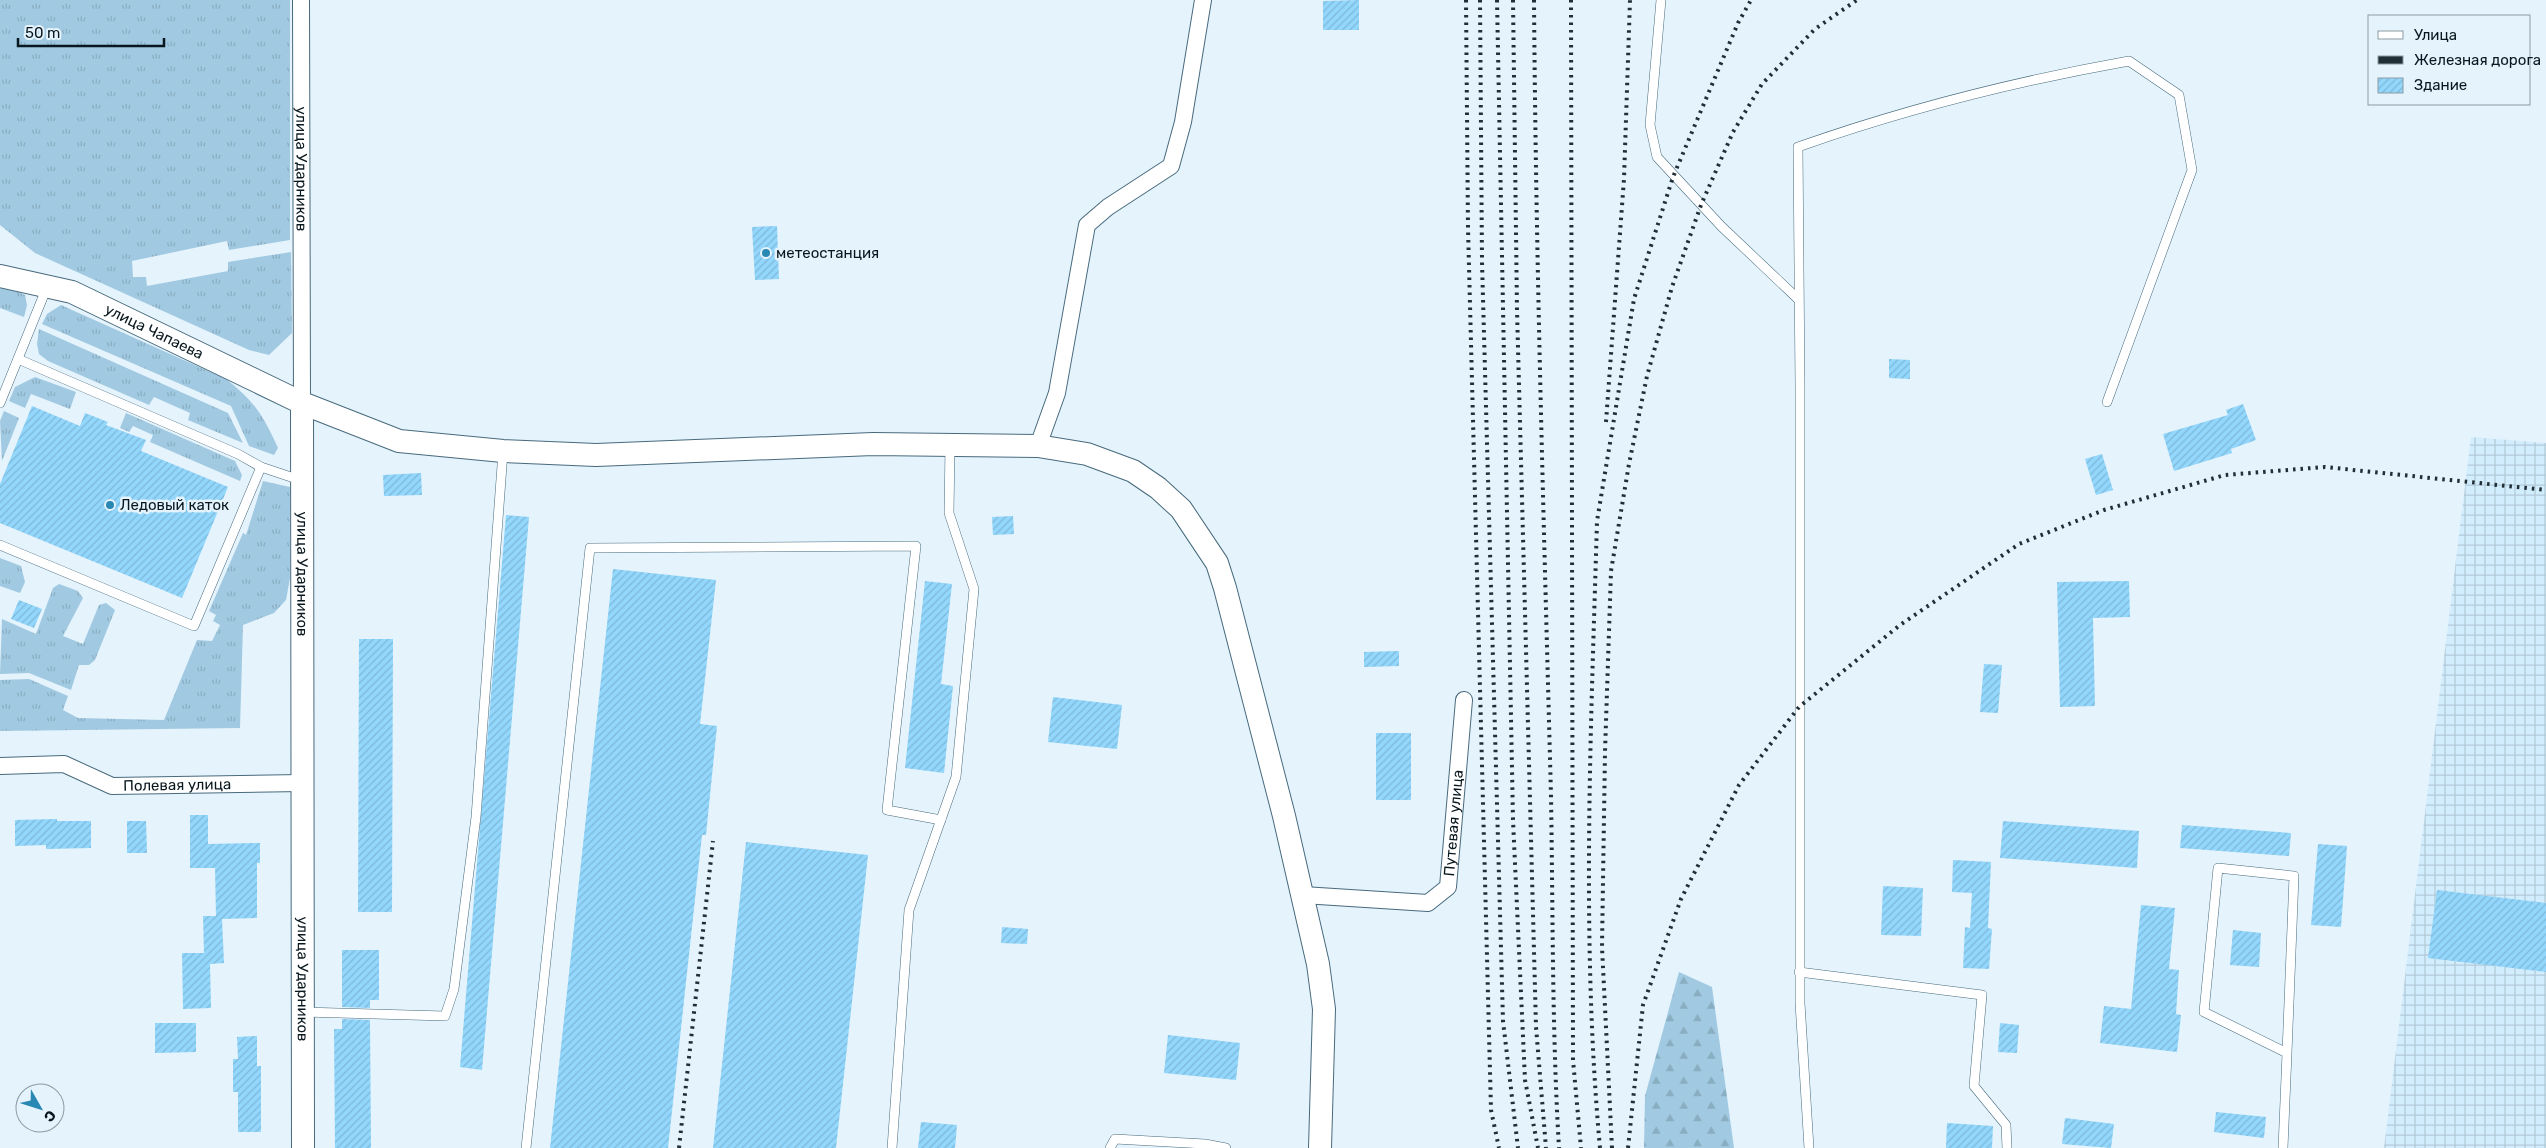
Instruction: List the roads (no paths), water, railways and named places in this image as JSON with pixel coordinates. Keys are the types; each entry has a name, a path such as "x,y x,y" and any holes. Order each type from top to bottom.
{"main road":[{"name":"улица Чапаева","path":"0,276 72,292 302,403 399,441 503,452 596,455 873,444 1038,446 1087,454 1133,471 1158,488 1181,509 1217,563 1225,588 1303,895 1318,964 1324,1009 1320,1148"},
{"name":"улица Ударников","path":"302,403 300,783 303,1148"}],"street":[{"name":"улица Ударников","path":"302,0 302,403"},
{"path":"1038,446 1058,393 1087,225 1108,207 1172,166 1184,122 1203,0"},
{"name":"Путевая улица","path":"1303,895 1428,903 1448,887 1464,700"},
{"name":"Полевая улица","path":"0,766 64,764 112,786 300,783"}],"lane":[{"path":"1661,0 1650,124 1657,157 1721,226 1798,299"},
{"path":"1808,1148 1799,972 1800,387 1798,146 1844,131 2037,78 2129,61 2180,95 2192,170 2107,402"},
{"path":"0,403 47,287"},
{"path":"18,359 238,454 261,467 302,480"},
{"path":"892,1148 909,910 956,777 974,589 949,513 950,445"},
{"path":"303,1012 445,1016 454,990 476,817 503,452"},
{"path":"0,545 194,626 261,467"},
{"path":"526,1148 590,548 916,546 887,810 941,820"},
{"path":"2283,1148 2288,1053 2294,876 2218,868 2204,1012 2288,1053"},
{"path":"1799,972 1982,995 1974,1086 2006,1125 2006,1148"},
{"path":"1110,1148 1116,1139 1205,1144 1226,1148"}],"railway":[{"path":"1466,0 1468,228 1491,1110 1499,1148"},
{"path":"1480,0 1482,262 1503,1021 1518,1148"},
{"path":"1497,0 1513,820 1525,1080 1538,1148"},
{"path":"1513,0 1517,310 1536,1027 1546,1148"},
{"path":"1534,0 1538,299 1551,796 1554,1016 1559,1148"},
{"path":"1571,0 1573,1060 1581,1148"},
{"path":"1606,422 1624,179 1630,0"},
{"path":"1600,1148 1594,1070 1589,913 1590,756 1597,521 1634,299 1673,177 1738,23 1751,0"},
{"path":"1612,1148 1602,947 1605,752 1611,571 1629,464 1647,376 1672,287 1701,205 1733,132 1762,84 1815,29 1857,0"},
{"path":"1628,1148 1643,1005 1681,899 1739,785 1799,707 1900,625 2019,544 2104,510 2225,475 2325,467 2546,490"},
{"path":"679,1148 713,841"}],"place":[{"name":"метеостанция","path":"766,253"},
{"name":"Ледовый каток","path":"110,505"}]}
